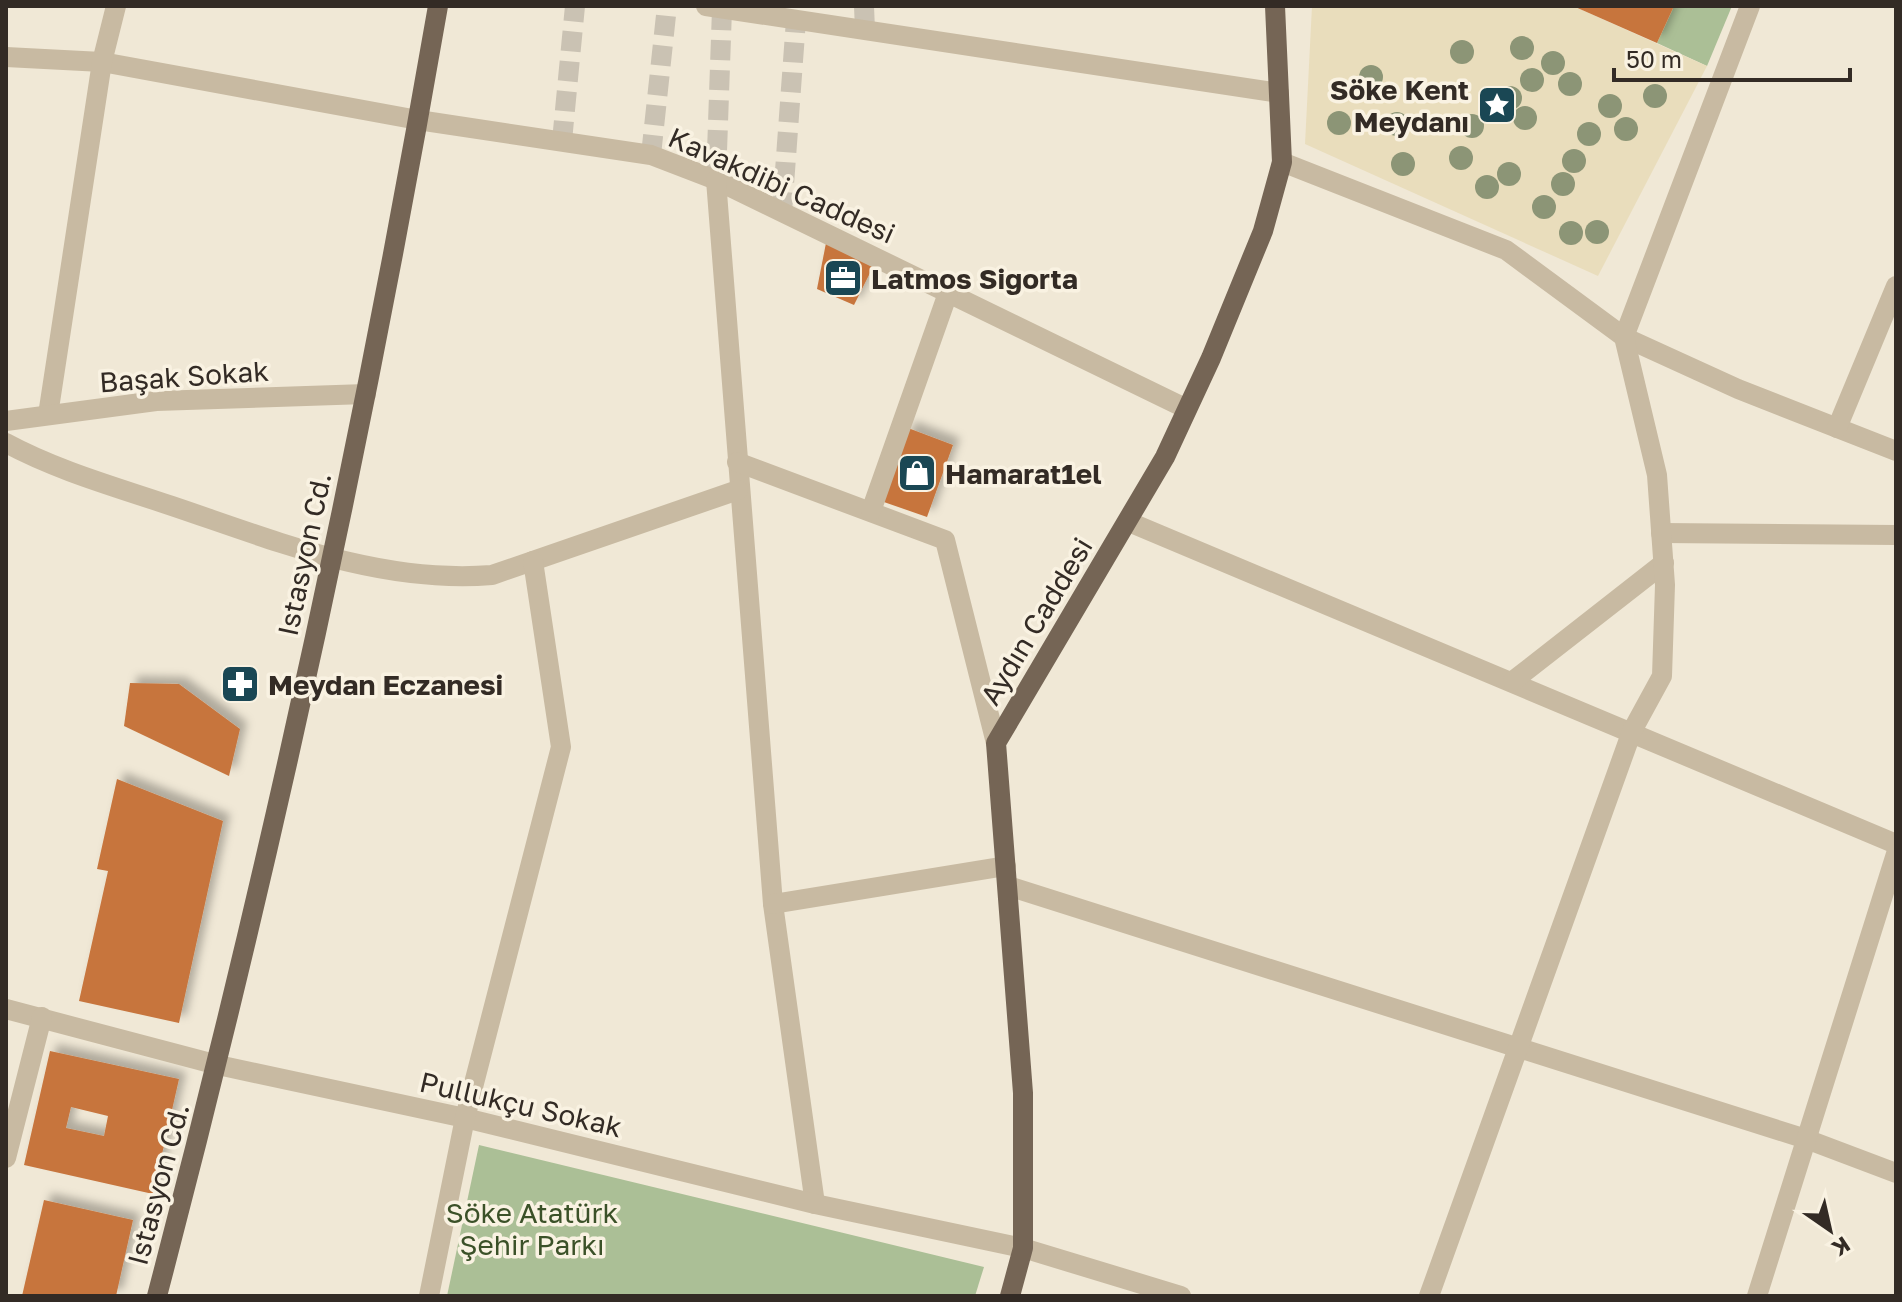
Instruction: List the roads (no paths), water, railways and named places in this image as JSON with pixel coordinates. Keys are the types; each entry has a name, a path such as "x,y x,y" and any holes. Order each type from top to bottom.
{"main road":[{"name":"Istasyon Cd.","path":"157,1296 218,1065 333,561 438,6"},
{"name":"Aydın Caddesi","path":"1010,1296 1023,1248 1023,1093 996,743 1129,522 1187,409 1263,231 1282,162 1275,6"}],"street":[{"path":"48,415 102,62 116,6"},
{"path":"706,6 1279,93"},
{"path":"1429,1296 1632,731 1662,676 1664,563 1657,475 1624,337 1750,6"},
{"name":"Kavakdibi Caddesi","path":"6,57 102,62 418,120 651,155 716,180 1187,409"},
{"path":"1282,162 1506,250 1624,337 1738,389 1896,451"},
{"path":"716,180 773,904 815,1204"},
{"path":"1837,428 1896,286"},
{"path":"871,511 948,293"},
{"name":"Başak Sokak","path":"6,421 156,401 366,394"},
{"path":"6,443 57,467 333,561 451,579 492,575 738,490"},
{"path":"737,462 945,540 996,743"},
{"path":"1129,522 1896,844"},
{"path":"1661,533 1896,535"},
{"path":"429,1296 465,1118 561,747 533,561"},
{"path":"1513,681 1664,563"},
{"path":"1757,1296 1896,854"},
{"path":"773,904 1007,876 1806,1139 1896,1173"},
{"name":"Pullukçu Sokak","path":"6,1009 218,1065 465,1118 815,1204 1023,1248 1181,1296"},
{"path":"6,1158 42,1017"}],"tunnel":[{"path":"562,141 575,6"},
{"path":"651,155 667,6"},
{"path":"864,6 865,30"},
{"path":"716,180 722,9"},
{"path":"782,212 796,20"}],"place":[{"name":"Söke Kent Meydanı","path":"1497,105"},
{"name":"Latmos Sigorta","path":"843,278"},
{"name":"Hamarat1el","path":"917,473"},
{"name":"Meydan Eczanesi","path":"240,684"}],"park label":[{"name":"Söke Atatürk Şehir Parkı","path":"532,1228"}]}
